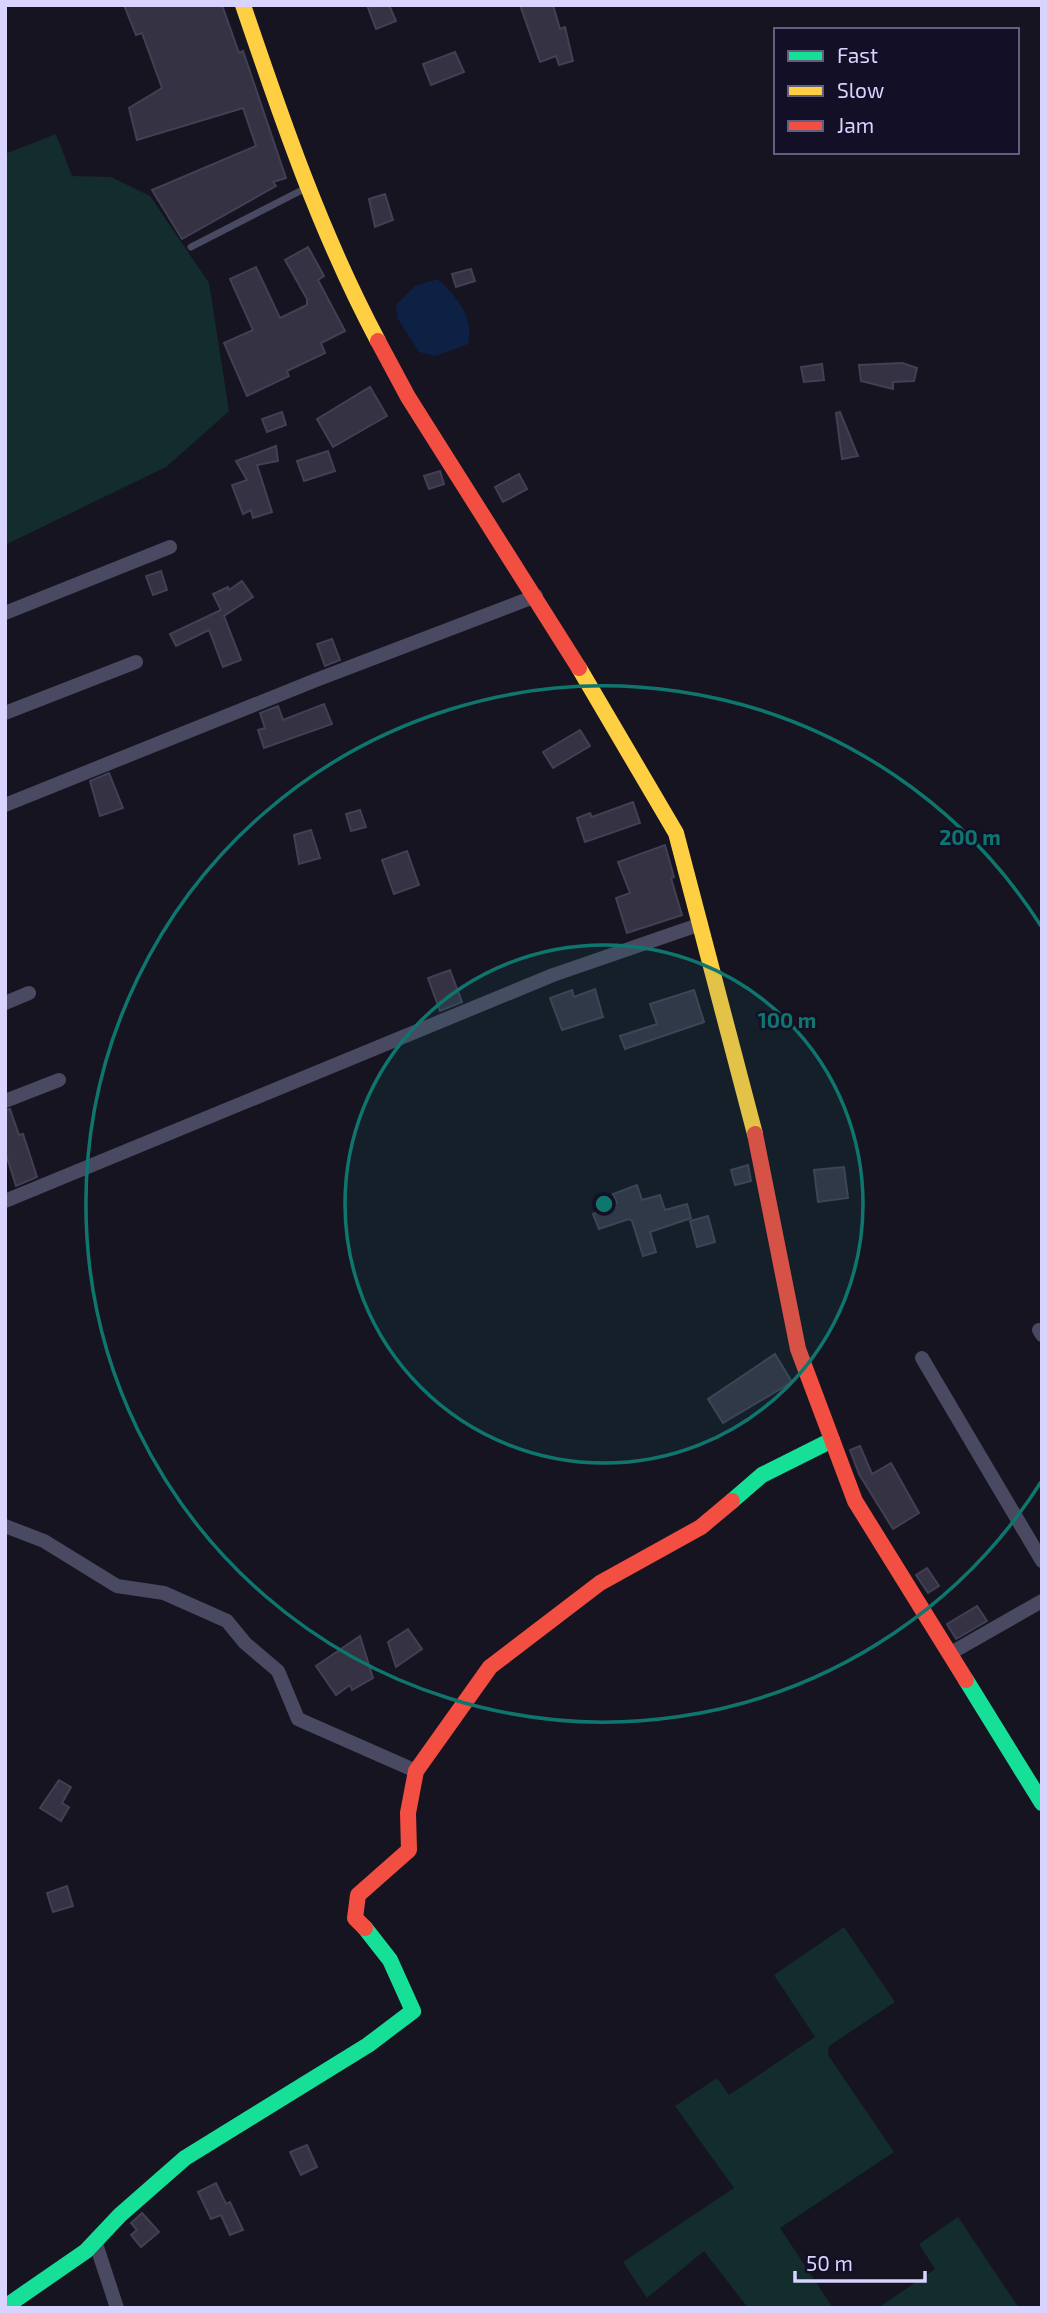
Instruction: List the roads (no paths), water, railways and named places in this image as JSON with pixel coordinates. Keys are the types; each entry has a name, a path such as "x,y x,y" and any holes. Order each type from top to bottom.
{"street":[{"path":"243,5 257,54 307,187 357,302 408,397 536,596 676,833 751,1113 798,1349 832,1440 855,1501 1042,1804"},
{"path":"5,613 170,547"},
{"path":"5,805 316,680 536,596"},
{"path":"5,713 136,662"},
{"path":"5,1200 553,975 701,924"},
{"path":"5,1003 29,993"},
{"path":"5,1101 59,1080"},
{"path":"922,1358 1042,1561"},
{"path":"5,2307 86,2251 186,2158 368,2045 413,2011 403,1978 369,1930 355,1918 358,1895 409,1850 408,1813 416,1771 490,1667 600,1583 701,1527 762,1475 832,1440"},
{"path":"5,1526 44,1541 117,1586 164,1593 227,1620 245,1643 278,1671 298,1719 416,1771"},
{"path":"949,1654 1042,1601"},
{"path":"95,2241 117,2308"}],"lane":[{"path":"191,247 307,187"}],"water":[{"path":"437,279 462,308 469,334 468,344 435,356 419,352 398,319 396,305 415,286"}]}
